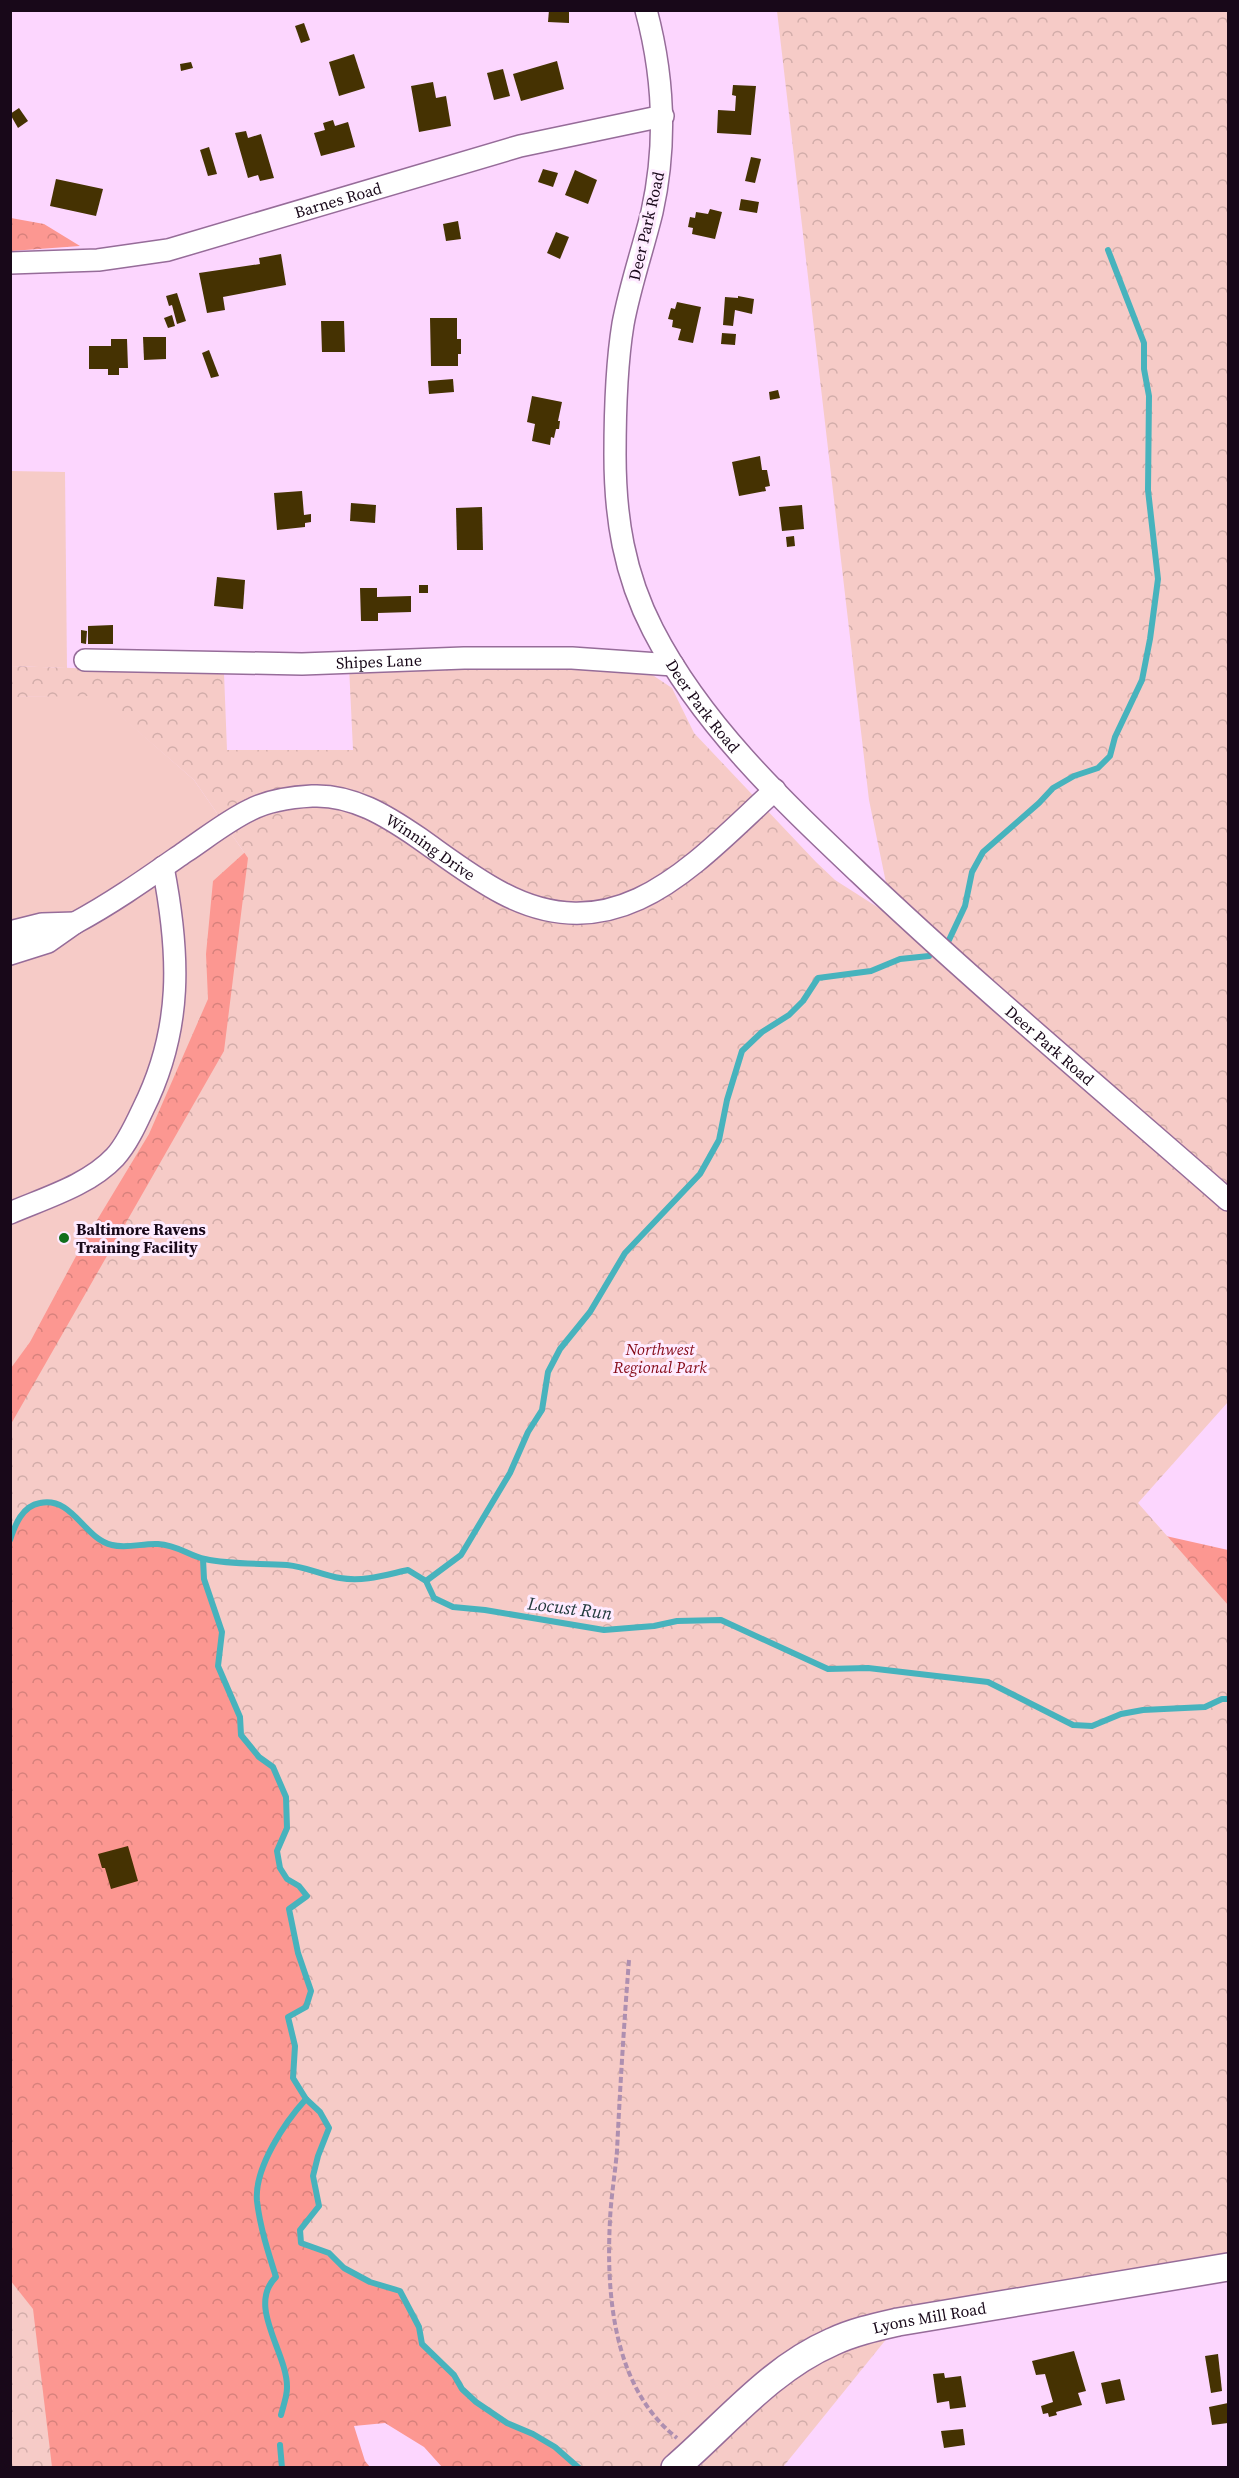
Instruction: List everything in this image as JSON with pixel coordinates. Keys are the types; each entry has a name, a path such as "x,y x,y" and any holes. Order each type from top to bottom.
{"main road":[{"name":"Lyons Mill Road","path":"685,2459 780,2373 815,2350 850,2334 909,2320 1228,2267"}],"street":[{"name":"Deer Park Road","path":"646,10 660,74 663,116 658,182 623,324 616,390 615,467 618,520 627,567 648,620 673,665 708,716 775,790 948,954 1228,1200"},
{"name":"Barnes Road","path":"10,264 98,260 168,250 520,146 663,116"},
{"name":"Shipes Lane","path":"86,660 302,664 464,658 572,658 673,665"},
{"name":"Winning Drive","path":"10,954 48,942 75,923 130,891 251,809 311,796 338,797 367,806 398,823 487,884 522,902 562,912 607,910 628,905 667,884 699,859 775,790"},
{"path":"10,1213 88,1178 116,1157 157,1082 168,1044 175,1001 176,954 164,867"},
{"name":"Winning Drive","path":"10,932 42,924 75,923"}],"path":[{"path":"629,1960 610,2220 612,2302 624,2364 639,2391 670,2432 685,2459"}],"green space":[{"name":"Northwest Regional Park","path":"777,11 1228,11 1228,1402 1138,1503 1228,1605 1228,2257 922,2309 736,2394 660,2467 579,2467 555,2447 507,2423 476,2402 462,2389 454,2375 422,2344 419,2327 400,2291 370,2282 344,2268 329,2253 301,2243 300,2230 319,2206 313,2176 329,2129 320,2112 306,2099 293,2078 295,2046 288,2017 306,2007 311,1991 298,1953 289,1909 307,1896 299,1886 287,1879 280,1868 277,1851 287,1828 285,1797 273,1767 259,1757 241,1735 240,1717 218,1666 222,1632 204,1580 203,1559 181,1548 158,1544 112,1545 98,1539 62,1505 40,1502 28,1509 17,1520 11,1540 11,1424 224,1051 248,858 194,780 97,696 11,697 11,666 224,673 227,750 353,750 349,666 584,670 651,674 672,688 694,733 816,862 835,880 893,917 869,800"},
{"path":"11,218 44,224 80,246 11,251"},
{"path":"11,471 65,472 67,668 11,666"},
{"name":"Baltimore Ravens Training Facility","path":"97,695 194,780 248,858 224,1051 11,1424 11,697"},
{"path":"253,845 881,1210 1157,1534 1228,1550 1228,1946 588,2467 442,2467 424,2447 385,2423 354,2426 365,2461 370,2467 11,2468 11,1368 30,1342 82,1245 149,1134 208,999 206,954 213,881"},
{"path":"10,2280 33,2309 52,2467 11,2467"},
{"path":"892,2332 783,2467 689,2468 806,2365"}],"building":[{"path":"549,10 569,10 569,23 548,22"},
{"path":"304,23 310,40 301,43 295,26"},
{"path":"354,54 365,88 339,96 329,62"},
{"path":"557,61 564,89 521,101 513,74"},
{"path":"191,62 193,68 181,71 180,64"},
{"path":"503,69 510,96 494,100 487,73"},
{"path":"433,82 436,98 446,96 451,126 419,132 411,86"},
{"path":"733,85 756,86 751,135 717,133 718,110 735,111 736,96 732,95"},
{"path":"19,108 28,121 18,128 10,114"},
{"path":"333,120 335,126 348,122 355,147 321,156 314,133 325,130 323,123"},
{"path":"246,131 248,138 261,134 274,178 260,181 258,175 248,178 235,133"},
{"path":"209,147 217,174 208,176 200,150"},
{"path":"751,157 761,159 755,183 745,181"},
{"path":"543,169 558,173 553,187 538,182"},
{"path":"575,170 597,180 588,204 565,195"},
{"path":"56,179 103,189 96,216 50,206"},
{"path":"741,199 759,202 757,213 739,210"},
{"path":"710,209 722,212 715,239 692,234 693,228 688,227 690,217 695,218 696,212 708,214"},
{"path":"458,221 461,239 446,241 443,224"},
{"path":"556,232 569,237 560,259 547,253"},
{"path":"281,254 286,285 223,297 225,310 207,313 199,273 260,264 259,258"},
{"path":"177,293 186,321 177,324 172,305 169,306 166,296"},
{"path":"738,296 754,299 752,314 735,310 733,326 723,325 725,297 738,298"},
{"path":"677,302 701,307 693,343 678,340 681,329 672,327 673,320 668,319 671,308 675,309"},
{"path":"172,315 175,326 168,328 164,318"},
{"path":"430,318 457,318 457,339 461,339 458,366 431,366"},
{"path":"321,321 344,321 345,352 322,352"},
{"path":"722,333 736,334 735,345 721,344"},
{"path":"143,337 166,337 166,359 144,360"},
{"path":"111,339 127,339 128,368 119,368 119,375 108,375 108,369 89,369 89,346 111,346"},
{"path":"209,350 219,376 211,378 202,353"},
{"path":"453,379 454,392 429,394 428,381"},
{"path":"778,390 780,398 770,400 769,392"},
{"path":"532,396 562,402 558,421 560,421 559,429 556,429 554,438 551,437 550,445 532,441 535,424 527,422"},
{"path":"760,456 762,470 767,470 770,486 765,487 766,491 739,496 732,462"},
{"path":"302,491 304,515 311,514 311,522 305,523 305,527 277,530 274,493"},
{"path":"351,503 376,505 375,523 350,521"},
{"path":"802,505 804,529 782,531 779,507"},
{"path":"482,507 483,550 457,550 456,508"},
{"path":"794,536 795,546 787,547 786,537"},
{"path":"217,577 245,580 243,609 214,606"},
{"path":"419,585 428,585 428,593 419,593"},
{"path":"360,588 377,588 377,597 411,596 411,612 378,613 378,621 361,621"},
{"path":"113,625 113,644 88,644 88,626"},
{"path":"81,630 87,631 86,644 81,643"},
{"path":"128,1846 138,1881 111,1889 98,1854"},
{"path":"1074,2351 1086,2391 1078,2393 1082,2405 1056,2412 1057,2415 1049,2417 1048,2413 1043,2414 1041,2406 1053,2402 1045,2374 1036,2375 1032,2361"},
{"path":"1218,2354 1222,2391 1211,2393 1205,2356"},
{"path":"944,2373 945,2378 961,2376 966,2407 950,2409 949,2401 937,2403 933,2374"},
{"path":"1120,2379 1125,2400 1106,2404 1101,2383"},
{"path":"1228,2403 1228,2423 1212,2425 1209,2407"},
{"path":"963,2429 965,2445 944,2448 941,2431"}],"waterway":[{"path":"949,940 965,906 972,872 983,852 1053,788 1074,776 1098,768 1110,756 1115,737 1142,680 1158,579 1148,490 1149,396 1144,369 1144,343 1108,250"},
{"path":"426,1581 461,1555 510,1473 528,1432 542,1410 548,1372 560,1349 590,1312 625,1253 700,1174 719,1140 727,1100 742,1051 762,1032 789,1015 803,1001 818,978 871,971 900,959 929,956"},
{"name":"Locust Run","path":"10,1540 17,1522 28,1508 40,1503 51,1503 70,1512 94,1535 112,1545 165,1545 199,1558 215,1561 287,1565 349,1579 408,1570 426,1581 434,1598 453,1607 485,1610 604,1630 654,1626 677,1621 721,1620 828,1669 868,1668 988,1682 1073,1725 1092,1726 1121,1714 1143,1710 1205,1707 1222,1699 1228,1699"},
{"path":"203,1559 204,1579 222,1632 218,1666 240,1717 241,1735 259,1757 273,1767 286,1797 287,1828 277,1851 280,1868 287,1879 299,1886 307,1896 289,1909 298,1953 311,1991 306,2007 288,2017 295,2046 293,2078 306,2099 320,2112 329,2128 313,2176 319,2206 300,2230 301,2243 329,2253 344,2268 370,2282 400,2291 419,2327 422,2344 454,2375 462,2389 476,2402 507,2423 555,2447 579,2468"},
{"path":"281,2415 287,2391 286,2374 271,2330 265,2302 268,2289 276,2277 260,2220 257,2188 260,2174 272,2146 306,2099"},
{"path":"280,2445 282,2468"}],"place":[{"name":"Baltimore Ravens Training Facility","path":"64,1238"}]}
